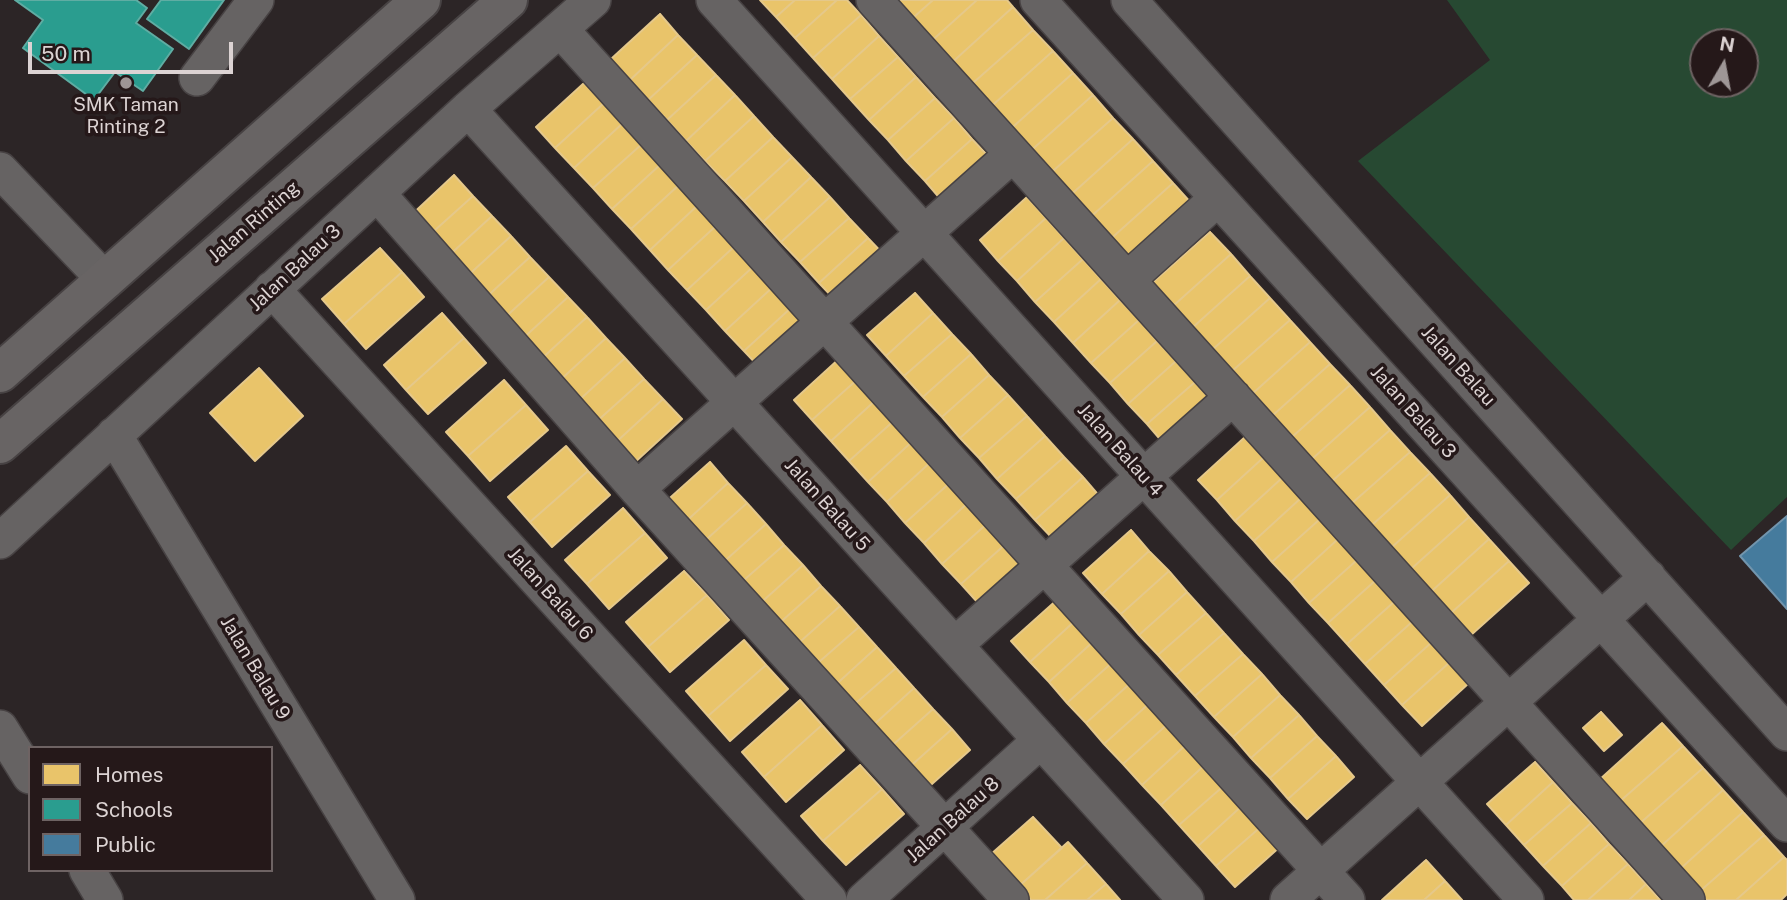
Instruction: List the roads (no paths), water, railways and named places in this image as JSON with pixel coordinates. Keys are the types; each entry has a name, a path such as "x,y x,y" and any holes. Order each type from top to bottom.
{"main road":[{"path":"0,373 421,0"},
{"name":"Jalan Rinting","path":"0,444 508,0"}],"street":[{"path":"197,78 256,0"},
{"name":"Jalan Balau 3","path":"0,541 468,109 593,0"},
{"name":"Jalan Balau 4","path":"714,0 1526,900"},
{"path":"874,0 1688,900"},
{"name":"Jalan Balau 3","path":"1038,0 1787,824"},
{"name":"Jalan Balau","path":"1129,0 1787,733"},
{"path":"560,29 1347,900"},
{"name":"Jalan Balau 5","path":"468,109 1186,900"},
{"path":"637,489 1013,153"},
{"path":"0,170 106,281"},
{"path":"377,193 637,489 1011,900"},
{"path":"1127,280 1218,198"},
{"name":"Jalan Balau 6","path":"272,289 828,900"},
{"path":"955,645 1233,397"},
{"name":"Jalan Balau 9","path":"114,435 397,900"},
{"path":"1288,900 1647,577"},
{"path":"0,728 28,773"},
{"name":"Jalan Balau 8","path":"864,900 1041,740"},
{"path":"88,872 105,900"}],"place":[{"name":"SMK Taman Rinting 2","path":"126,83"}]}
